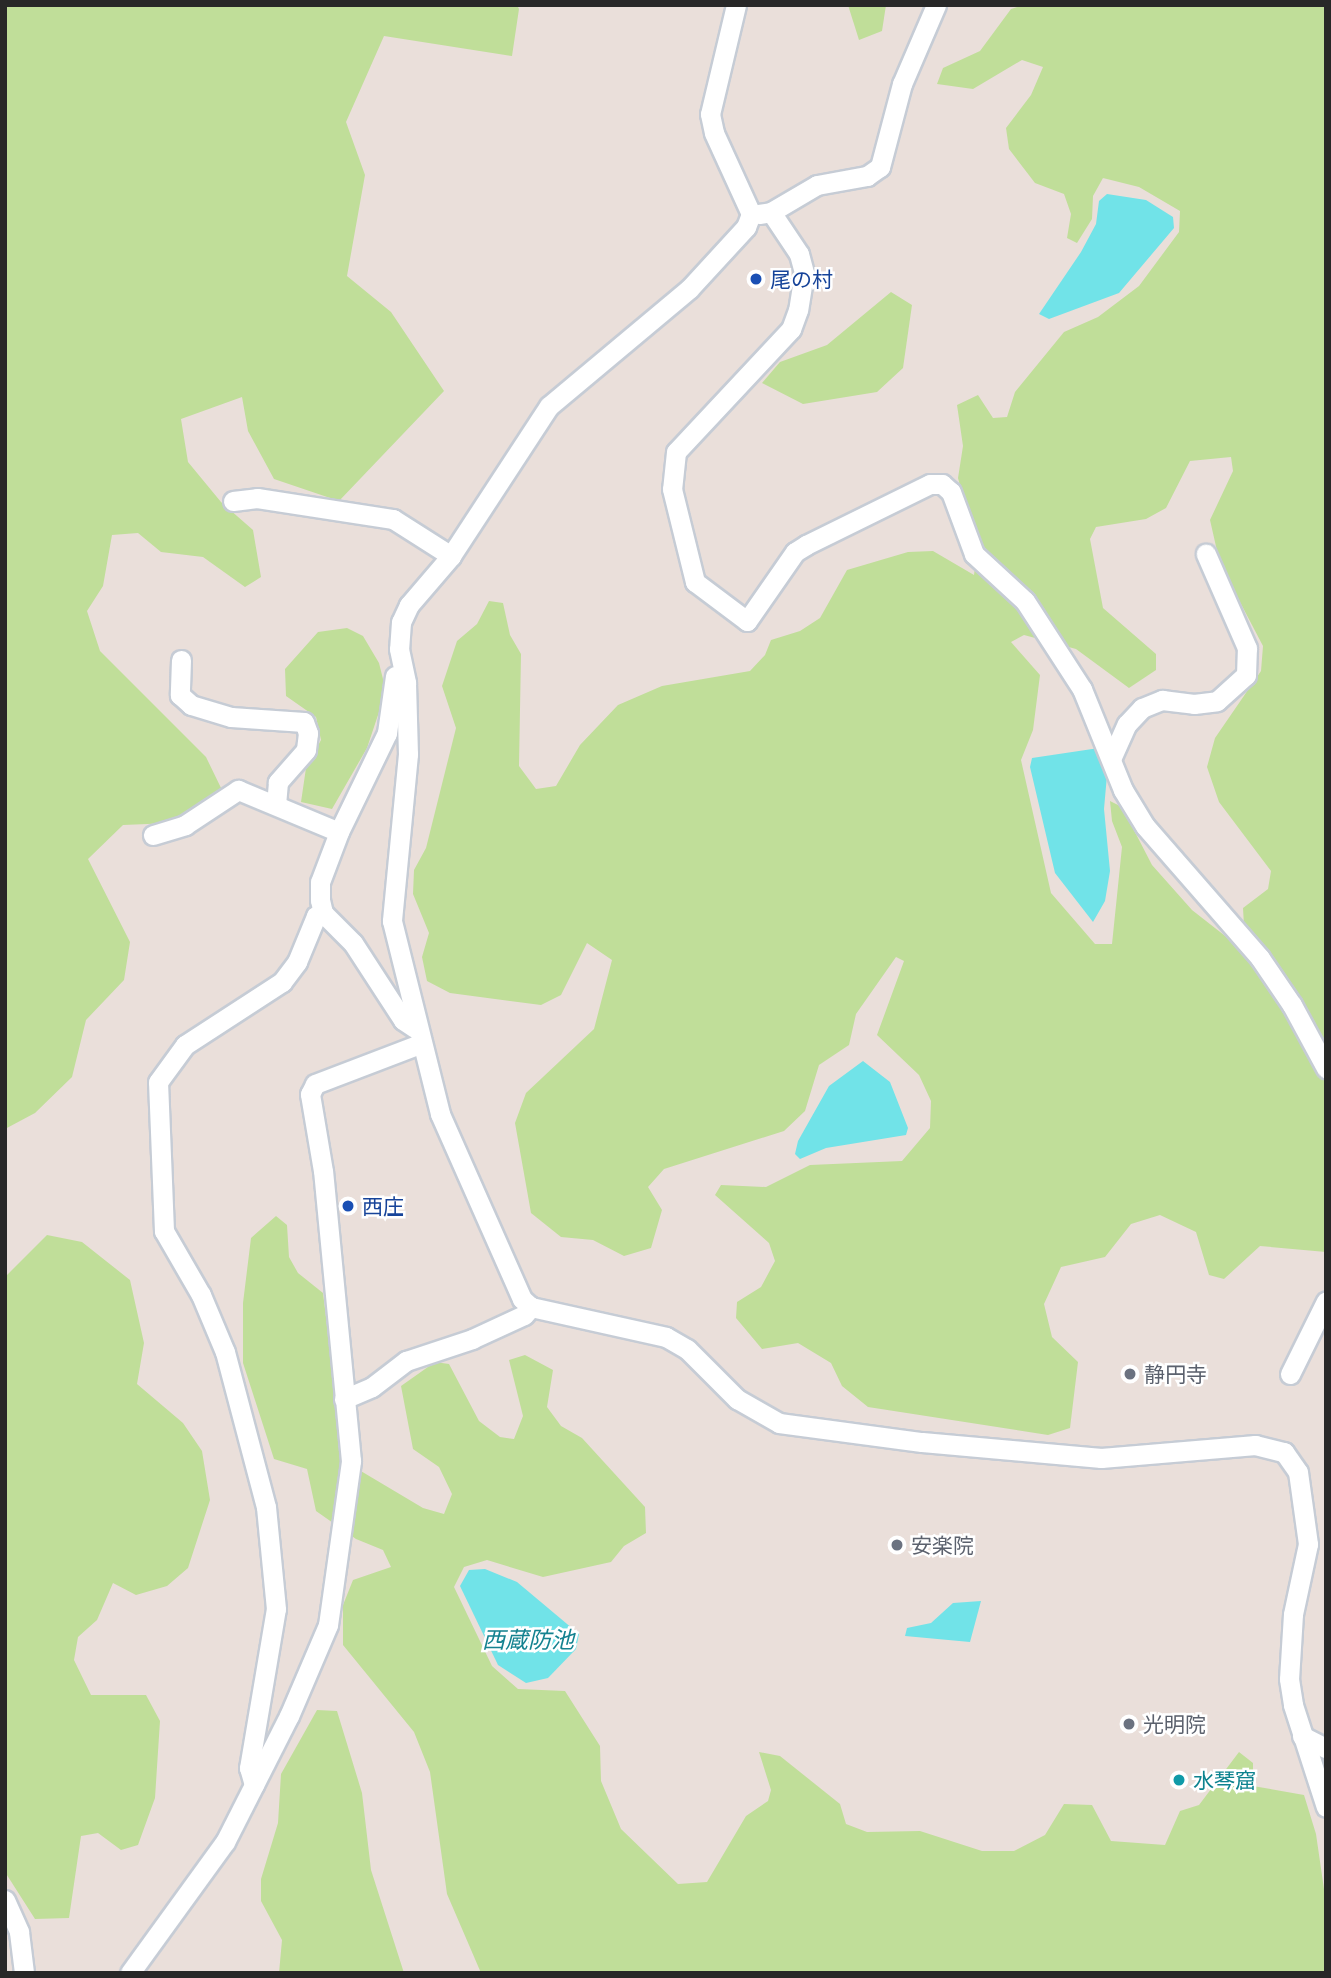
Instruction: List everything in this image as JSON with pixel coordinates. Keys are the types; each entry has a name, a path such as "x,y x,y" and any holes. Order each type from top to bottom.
{"street":[{"path":"736,5 710,114 714,134 751,214 746,227 689,289 549,406 452,556 410,605 401,622 408,754 392,921 417,1036 440,1114 509,1275 531,1307 666,1337 687,1349 756,1413 803,1430 1101,1458 1255,1445 1284,1452 1298,1472 1307,1535 1289,1647 1293,1705 1326,1807"},
{"path":"751,214 771,212 817,185 867,176 880,167 902,84 936,5"},
{"path":"771,212 800,254 804,273 798,310 791,328 676,452 673,489 695,582 747,621 795,552 930,484 942,484 951,492 974,554 1013,587 1056,645 1082,689 1112,757 1122,789 1145,826 1260,958 1293,1005 1326,1068"},
{"path":"233,501 257,498 393,519 452,556"},
{"path":"1112,757 1127,724 1142,708 1162,700 1194,704 1217,701 1246,675 1247,648 1206,554"},
{"path":"181,660 180,695 191,705 231,717 304,722 309,733 306,750 278,782 276,804"},
{"path":"402,664 396,670 392,709 380,754 338,832 320,883 323,913 353,943 403,1020 417,1036"},
{"path":"153,835 185,825 238,790 338,832"},
{"path":"254,1785 249,1768 276,1609 266,1507 225,1352 201,1295 163,1231 158,1082 185,1045 282,982 297,962 316,916 323,913"},
{"path":"130,1973 225,1842 320,1651 328,1625 350,1479 323,1171 310,1094 315,1084 417,1036"},
{"path":"1290,1374 1326,1301"},
{"path":"344,1399 372,1387 406,1361 472,1339 524,1315 531,1307"},
{"path":"1302,1736 1326,1748"},
{"path":"5,1900 19,1932 24,1973"}],"green space":[{"path":"5,5 517,5 519,9 512,56 384,36 346,122 365,175 347,276 391,312 444,391 339,501 274,479 248,431 242,397 181,419 188,462 221,502 253,530 261,577 245,587 203,557 161,552 138,533 112,535 103,586 87,611 100,651 206,757 223,792 172,823 123,825 88,859 130,942 124,980 86,1020 72,1077 35,1113 5,1129"},
{"path":"848,5 886,5 882,31 859,40"},
{"path":"1024,5 1326,5 1326,1252 1260,1246 1224,1279 1209,1275 1196,1232 1160,1215 1131,1224 1105,1257 1061,1267 1044,1304 1052,1337 1078,1362 1070,1428 1048,1435 868,1407 842,1386 831,1363 798,1343 762,1349 736,1318 737,1302 761,1287 775,1261 769,1243 715,1195 721,1185 766,1187 810,1165 902,1161 930,1128 931,1101 919,1075 877,1035 904,961 896,957 856,1014 849,1045 819,1065 805,1111 784,1131 664,1169 648,1187 662,1210 651,1248 624,1256 593,1240 561,1237 531,1213 515,1123 526,1093 594,1029 612,960 587,943 561,995 541,1005 450,993 427,981 422,957 429,933 413,894 414,870 426,848 456,728 442,686 457,641 477,624 489,601 503,603 510,635 521,654 519,766 536,789 556,786 580,745 618,705 662,686 750,671 765,655 771,640 800,631 820,618 847,570 908,552 933,551 974,575 977,551 958,478 963,446 957,405 978,395 993,418 1007,417 1015,392 1064,332 1098,317 1139,286 1179,232 1180,211 1139,187 1103,178 1093,196 1092,219 1077,243 1067,238 1071,214 1064,194 1035,183 1009,149 1006,128 1031,95 1043,67 1022,60 973,89 937,84 943,68 980,51 1011,9","holes":["1231,457 1233,471 1210,520 1220,564 1263,646 1261,671 1215,738 1207,767 1219,802 1271,871 1268,889 1243,908 1244,926 1229,939 1192,910 1152,865 1122,807 1110,801 1112,821 1122,847 1112,944 1095,944 1051,893 1021,760 1033,730 1040,675 1011,642 1024,635 1076,649 1129,688 1156,670 1156,654 1103,608 1090,539 1096,527 1146,519 1166,508 1190,461"]},
{"path":"891,292 912,305 903,368 877,392 803,404 762,383 780,362 827,345"},
{"path":"347,628 363,636 379,663 386,691 367,748 332,809 301,802 306,768 321,740 316,717 286,696 285,669 318,632"},
{"path":"276,1216 287,1225 289,1257 298,1273 323,1293 344,1461 423,1508 444,1514 452,1494 439,1467 413,1449 401,1386 435,1362 449,1364 479,1421 500,1437 514,1439 523,1416 509,1360 525,1355 553,1370 547,1407 561,1426 582,1438 645,1507 646,1533 624,1546 611,1562 543,1577 487,1560 464,1567 454,1587 492,1666 518,1689 565,1691 600,1746 601,1781 621,1829 678,1884 707,1882 746,1816 768,1801 771,1790 759,1752 780,1756 840,1804 846,1824 867,1832 920,1831 982,1851 1014,1851 1045,1835 1064,1804 1092,1805 1111,1841 1165,1845 1180,1811 1199,1805 1239,1752 1253,1763 1253,1786 1304,1795 1316,1834 1326,1903 1326,1973 481,1973 447,1894 430,1772 414,1732 343,1645 343,1605 353,1580 391,1567 383,1550 356,1539 316,1511 307,1469 274,1459 243,1363 243,1303 251,1238"},
{"path":"47,1235 82,1242 130,1280 144,1343 137,1384 183,1423 202,1451 210,1500 188,1568 167,1586 136,1595 113,1583 97,1620 78,1637 74,1660 91,1695 146,1695 160,1721 155,1798 138,1845 121,1850 98,1833 81,1836 69,1918 35,1919 5,1872 5,1277"},
{"path":"317,1710 337,1711 362,1793 371,1870 404,1973 279,1973 282,1940 261,1901 261,1879 278,1823 281,1774"}],"water":[{"path":"1107,194 1146,200 1173,217 1174,228 1119,293 1049,319 1039,314 1081,252 1096,224 1099,201"},
{"path":"1099,748 1108,764 1104,809 1110,871 1105,901 1093,922 1055,873 1030,767 1032,758"},
{"path":"863,1061 890,1082 908,1128 906,1135 826,1148 800,1159 795,1154 798,1141 829,1086"},
{"name":"西蔵防池","path":"485,1569 517,1582 579,1634 576,1649 548,1678 526,1683 498,1665 460,1586 469,1570"},
{"path":"981,1601 970,1642 905,1636 907,1628 931,1623 953,1603"}],"place":[{"name":"尾の村","path":"756,279"},
{"name":"西庄","path":"348,1206"},
{"name":"静円寺","path":"1130,1374"},
{"name":"安楽院","path":"897,1545"},
{"name":"光明院","path":"1129,1724"},
{"name":"水琴窟","path":"1179,1780"}]}
